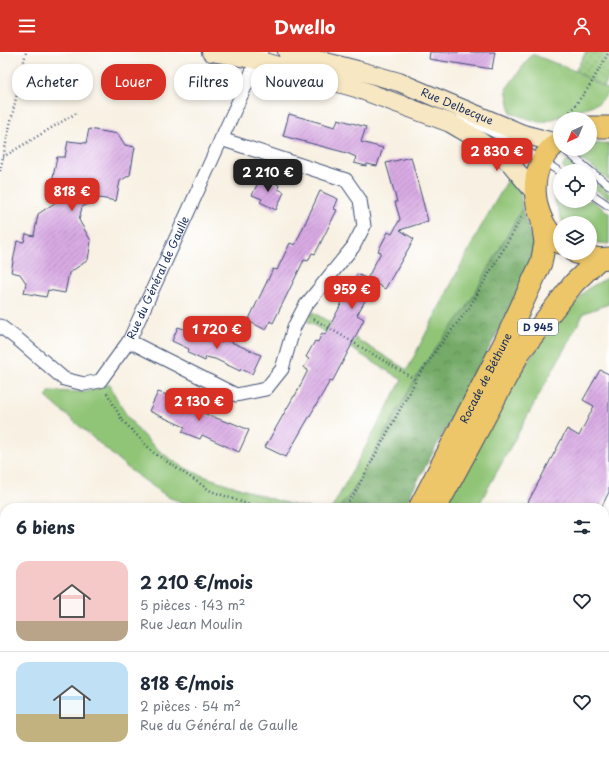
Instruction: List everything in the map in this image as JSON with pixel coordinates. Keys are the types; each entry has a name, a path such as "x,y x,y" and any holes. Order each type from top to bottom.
{"main road":[{"path":"553,151 542,162 538,172 535,193 537,208 533,218 553,237"},
{"name":"Rocade de Béthune","path":"421,503 504,341 541,262 545,244 533,218"},
{"name":"Rocade de Béthune","path":"439,503 520,352 574,283 604,258"}],"street":[{"name":"Rue Delbecque","path":"211,52 259,56 281,64"},
{"path":"259,56 278,52"},
{"name":"Rue Delbecque","path":"287,52 398,82 523,134 553,141"},
{"name":"Rue du Général de Gaulle","path":"100,381 129,341 259,56"},
{"name":"Rue Delbecque","path":"338,83 450,123 474,137 510,163 535,193"},
{"path":"129,341 236,395 266,389 282,369 294,327 302,312 353,247 364,226 360,200 346,180 221,139"},
{"path":"0,326 20,341 64,379 84,384 100,381"}],"lane":[{"path":"338,74 370,82"},
{"path":"438,107 518,146 553,168"},
{"path":"573,156 582,164"},
{"path":"597,176 609,185"},
{"path":"597,197 609,206"}],"path":[{"path":"0,171 26,52"},
{"path":"569,112 590,87 609,52"},
{"path":"3,157 78,112"},
{"path":"348,503 354,494 416,380 533,218"},
{"path":"302,312 416,380"},
{"path":"100,381 122,420 154,453 211,491 244,503"}],"green space":[{"path":"586,52 609,52 609,77 604,87 575,71"},
{"path":"532,54 575,71 609,90 609,93 599,103 573,112 553,112 553,119 544,122 538,122 511,113 506,89"},
{"path":"597,144 609,144 609,181 597,171 597,164 587,164 575,156 597,156"},
{"path":"509,178 520,189 522,209 466,309 435,349 416,378 352,492 343,503 335,503 402,380 307,321 313,312 407,370 479,230"},
{"path":"597,184 609,193 609,199 597,191"},
{"path":"597,204 609,213 609,244 597,243 597,216 560,216 558,208 597,208"},
{"path":"522,209 535,250 520,291 406,503 343,503 352,492 416,378 435,349 466,309"},
{"path":"609,277 609,304 584,313 480,503 444,503 480,431 543,340 587,289"},
{"path":"110,384 124,412 134,425 144,437 169,458 196,473 286,503 184,503 168,497 130,470 46,397 50,391 86,392"}],"building":[{"path":"430,52 495,52 492,69 429,59"},
{"path":"289,114 335,127 338,119 366,127 361,142 383,148 377,166 367,164 366,166 354,163 356,157 347,153 283,136"},
{"path":"89,129 118,134 125,145 135,147 130,175 120,181 116,201 100,198 82,207 79,220 91,241 88,260 69,273 65,293 48,290 46,297 24,293 26,283 20,274 11,272 17,241 24,242 26,234 34,236 38,214 73,191 51,187 57,157 65,157 68,141 86,143"},
{"path":"411,157 428,221 400,230 414,239 385,289 375,283 357,315 364,319 350,348 332,382 330,381 286,457 265,447 295,396 308,370 304,368 309,359 306,357 315,341 318,342 322,333 325,335 357,274 367,279 381,252 378,251 388,232 392,234 400,219 395,202 397,202 386,163"},
{"path":"261,177 279,185 278,189 284,192 276,210 260,202 262,199 252,195"},
{"path":"320,191 338,199 334,209 337,210 315,254 312,253 308,261 304,260 273,323 270,321 266,330 248,321 273,269 277,270 290,243 295,245"},
{"path":"178,327 187,330 188,327 222,343 224,339 261,355 252,374 241,369 240,371 215,359 206,357 205,361 188,353 189,349 172,341"},
{"path":"600,370 609,374 609,492 604,503 530,503 528,502 567,429 579,436 594,406 583,400"},
{"path":"158,392 167,395 168,392 186,400 184,404 194,408 193,409 249,430 239,452 202,435 200,439 182,432 185,427 149,411"}]}
